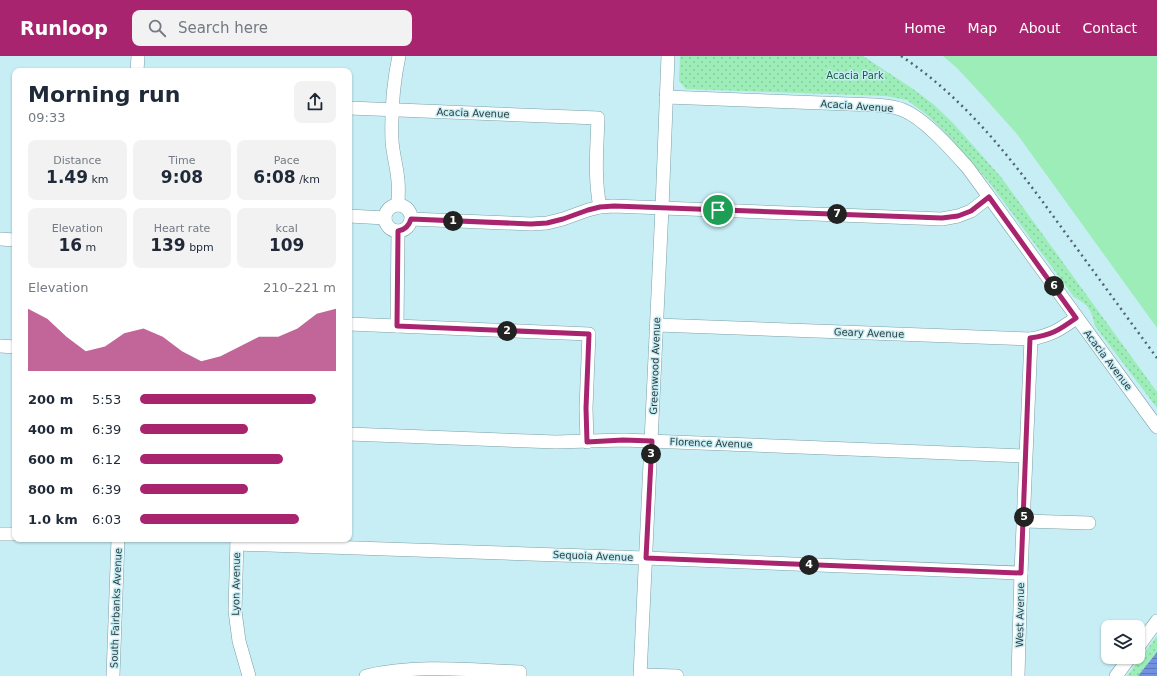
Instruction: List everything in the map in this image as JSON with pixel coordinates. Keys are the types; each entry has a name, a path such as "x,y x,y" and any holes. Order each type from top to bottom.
{"street":[{"path":"137,68 138,56"},
{"path":"398,205 398,180 392,142 392,110 395,73 399,56"},
{"name":"Greenwood Avenue","path":"640,675 652,441 668,56"},
{"name":"Acacia Avenue","path":"666,97 890,106 909,113 924,124 954,152 968,168 1157,427"},
{"name":"Acacia Avenue","path":"352,108 598,118 596,190 600,207"},
{"path":"411,219 539,223 563,219 600,207 614,206 942,218 958,216 971,211 989,197"},
{"path":"398,205 408,210 411,219 408,226 398,231 387,226 385,218 387,211 390,208 398,205"},
{"path":"352,216 385,218"},
{"path":"397,326 398,231"},
{"path":"0,239 12,240"},
{"name":"Geary Avenue","path":"657,325 1030,338 1043,337 1053,333 1076,318"},
{"path":"352,324 589,334 586,408 587,442"},
{"name":"West Avenue","path":"1018,676 1030,338"},
{"path":"0,346 12,347"},
{"name":"Florence Avenue","path":"352,434 556,442 623,440 1025,456"},
{"path":"1024,521 1089,523"},
{"path":"0,534 12,534"},
{"name":"South Fairbanks Avenue","path":"114,676 118,542"},
{"name":"Sequoia Avenue","path":"237,542 1021,573"},
{"name":"Lyon Avenue","path":"237,542 235,611 239,641 249,676"},
{"path":"1145,637 1157,621"},
{"path":"1116,676 1125,664"},
{"path":"366,676 390,671 434,668 520,674"},
{"path":"640,675 677,676"}],"green space":[{"name":"Acacia Park","path":"680,56 863,56 913,89 933,104 952,122 1001,177 1157,392 1157,408 1095,326 1089,308 1083,302 1074,297 989,182 943,130 926,114 907,100 886,96 686,89 679,81"},
{"path":"943,56 1157,56 1157,328 1017,134 957,68"},
{"path":"1157,636 1157,652 1138,676 1127,676 1136,664 1145,664 1145,652"}],"water":[{"path":"1157,652 1157,676 1138,676"}],"railway":[{"path":"901,56 949,93 1010,159 1157,358"}],"route":[{"path":"989,197 1076,318 1053,333 1043,337 1030,338 1021,573 646,558 652,441 605,440 587,442 586,408 589,334 397,326 398,231 408,226 411,219 531,224 547,223 600,207 614,206 718,210 942,218 958,216 971,211 989,197"}]}
